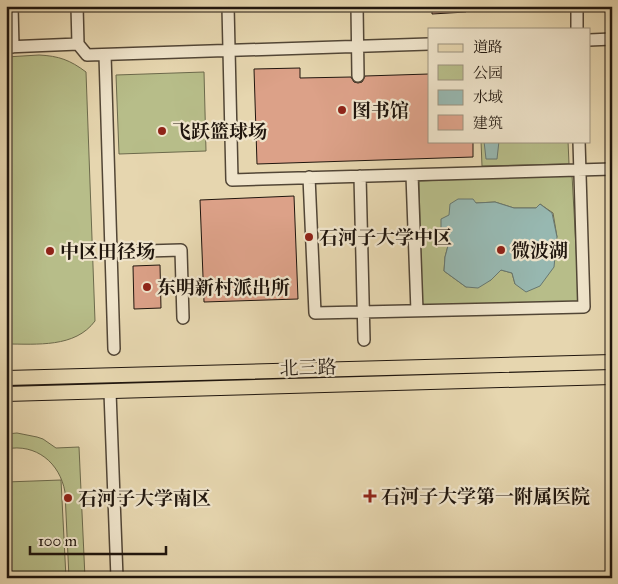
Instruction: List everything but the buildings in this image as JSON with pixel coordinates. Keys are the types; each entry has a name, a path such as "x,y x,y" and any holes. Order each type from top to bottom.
{"main road":[{"name":"北三路","path":"6,378 612,362"},
{"name":"北三路","path":"6,394 612,377"}],"lane":[{"path":"12,6 10,47 78,44"},
{"path":"77,6 78,44 87,55 428,44"},
{"path":"228,6 232,180 612,169"},
{"path":"357,6 358,76"},
{"path":"577,6 578,28"},
{"path":"590,40 612,39"},
{"path":"105,55 114,349"},
{"path":"310,177 315,313 584,307 579,142"},
{"path":"412,175 417,311"},
{"path":"360,176 364,340"},
{"path":"111,252 181,250 183,318"},
{"path":"110,392 117,578"}],"green space":[{"name":"中区田径场","path":"39,55 64,59 86,72 95,321 87,330 77,336 55,343 6,344 6,57"},
{"name":"飞跃篮球场","path":"204,72 206,151 119,154 116,75"},
{"path":"481,142 568,142 569,164 482,166"},
{"path":"572,175 579,303 422,305 419,181","holes":["495,202 514,208 536,208 540,204 553,213 557,237 515,284 512,273 501,270 491,280 466,287 444,271 449,242 476,203"]},
{"path":"17,433 43,439 56,448 79,447 85,578 69,578 65,492 58,472 45,457 37,452 17,448 6,449 6,434"},
{"path":"61,480 66,578 6,578 6,482"}],"water":[{"path":"484,142 499,142 497,159 486,159"},
{"name":"微波湖","path":"458,199 473,199 476,203 495,202 514,208 536,208 540,204 552,213 557,237 554,267 540,286 526,292 515,284 512,273 501,270 491,280 478,288 466,287 444,271 449,242 441,231 441,219 449,215 450,204"}],"place":[{"name":"图书馆","path":"342,110"},
{"name":"飞跃篮球场","path":"162,131"},
{"name":"石河子大学中区","path":"309,237"},
{"name":"微波湖","path":"501,250"},
{"name":"中区田径场","path":"50,251"},
{"name":"东明新村派出所","path":"147,287"},
{"name":"石河子大学第一附属医院","path":"370,496"},
{"name":"石河子大学南区","path":"68,498"}]}
